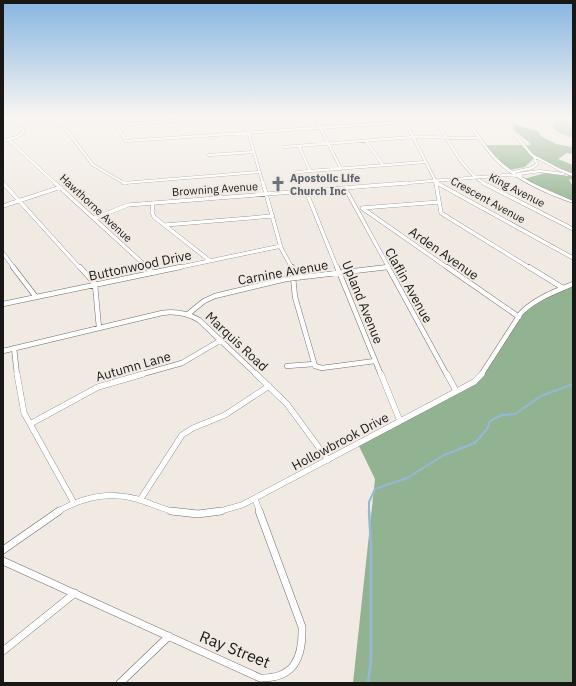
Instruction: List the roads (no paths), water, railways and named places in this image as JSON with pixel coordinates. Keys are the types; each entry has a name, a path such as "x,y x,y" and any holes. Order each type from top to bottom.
{"street":[{"name":"Hawthorne Avenue","path":"19,149 153,273"},
{"path":"81,149 93,165 124,183 260,172"},
{"path":"253,149 267,194 280,246 292,266 295,297 314,364 317,368 322,368 375,361"},
{"path":"300,149 310,171"},
{"path":"331,149 341,169"},
{"path":"372,149 383,165"},
{"name":"Crescent Avenue","path":"419,149 435,181 573,258"},
{"name":"King Avenue","path":"454,149 466,168 475,177 573,229"},
{"path":"489,149 498,161 516,173 542,188 573,202"},
{"path":"527,149 534,157 537,164"},
{"path":"209,155 254,152"},
{"path":"534,157 571,174"},
{"path":"297,172 425,162"},
{"path":"516,173 532,168 537,164 548,164"},
{"path":"544,171 554,167"},
{"path":"506,175 510,172 544,171 571,174"},
{"name":"Browning Avenue","path":"95,218 128,205 435,181 516,173"},
{"path":"435,181 441,213 563,288"},
{"path":"3,183 96,285 99,328"},
{"path":"3,206 61,187"},
{"name":"Claflin Avenue","path":"345,188 456,391"},
{"name":"Upland Avenue","path":"306,191 400,421"},
{"path":"356,209 439,202"},
{"path":"153,203 153,215 209,260"},
{"name":"Arden Avenue","path":"362,208 519,317"},
{"path":"165,225 273,216"},
{"name":"Buttonwood Drive","path":"3,304 280,246"},
{"path":"3,253 36,297"},
{"name":"Carnine Avenue","path":"188,314 198,304 215,296 294,279 339,272 388,267"},
{"name":"Hollowbrook Drive","path":"3,550 56,512 74,503 104,495 127,496 171,511 199,514 228,510 255,499 474,382 480,377 519,317 532,302 573,284"},
{"name":"Marquis Road","path":"3,351 169,312 188,314 199,320 221,340 295,413 328,460"},
{"name":"Autumn Lane","path":"30,424 98,387 182,363 221,340"},
{"path":"14,348 21,403 30,424 74,503"},
{"path":"287,366 314,364"},
{"path":"140,500 182,435 193,428 225,415 269,386"},
{"name":"Ray Street","path":"3,561 260,678 278,678 287,673 294,666 302,648 302,627 255,499"},
{"path":"3,651 75,593"},
{"path":"120,683 169,636"}],"waterway":[{"path":"369,511 369,502 375,489 407,478 444,455 475,443 487,429 490,421 502,415 515,414 541,396 573,384"},
{"path":"368,683 371,660 371,546 369,511"}],"place":[{"name":"Apostolic Life Church Inc","path":"278,184"}]}
